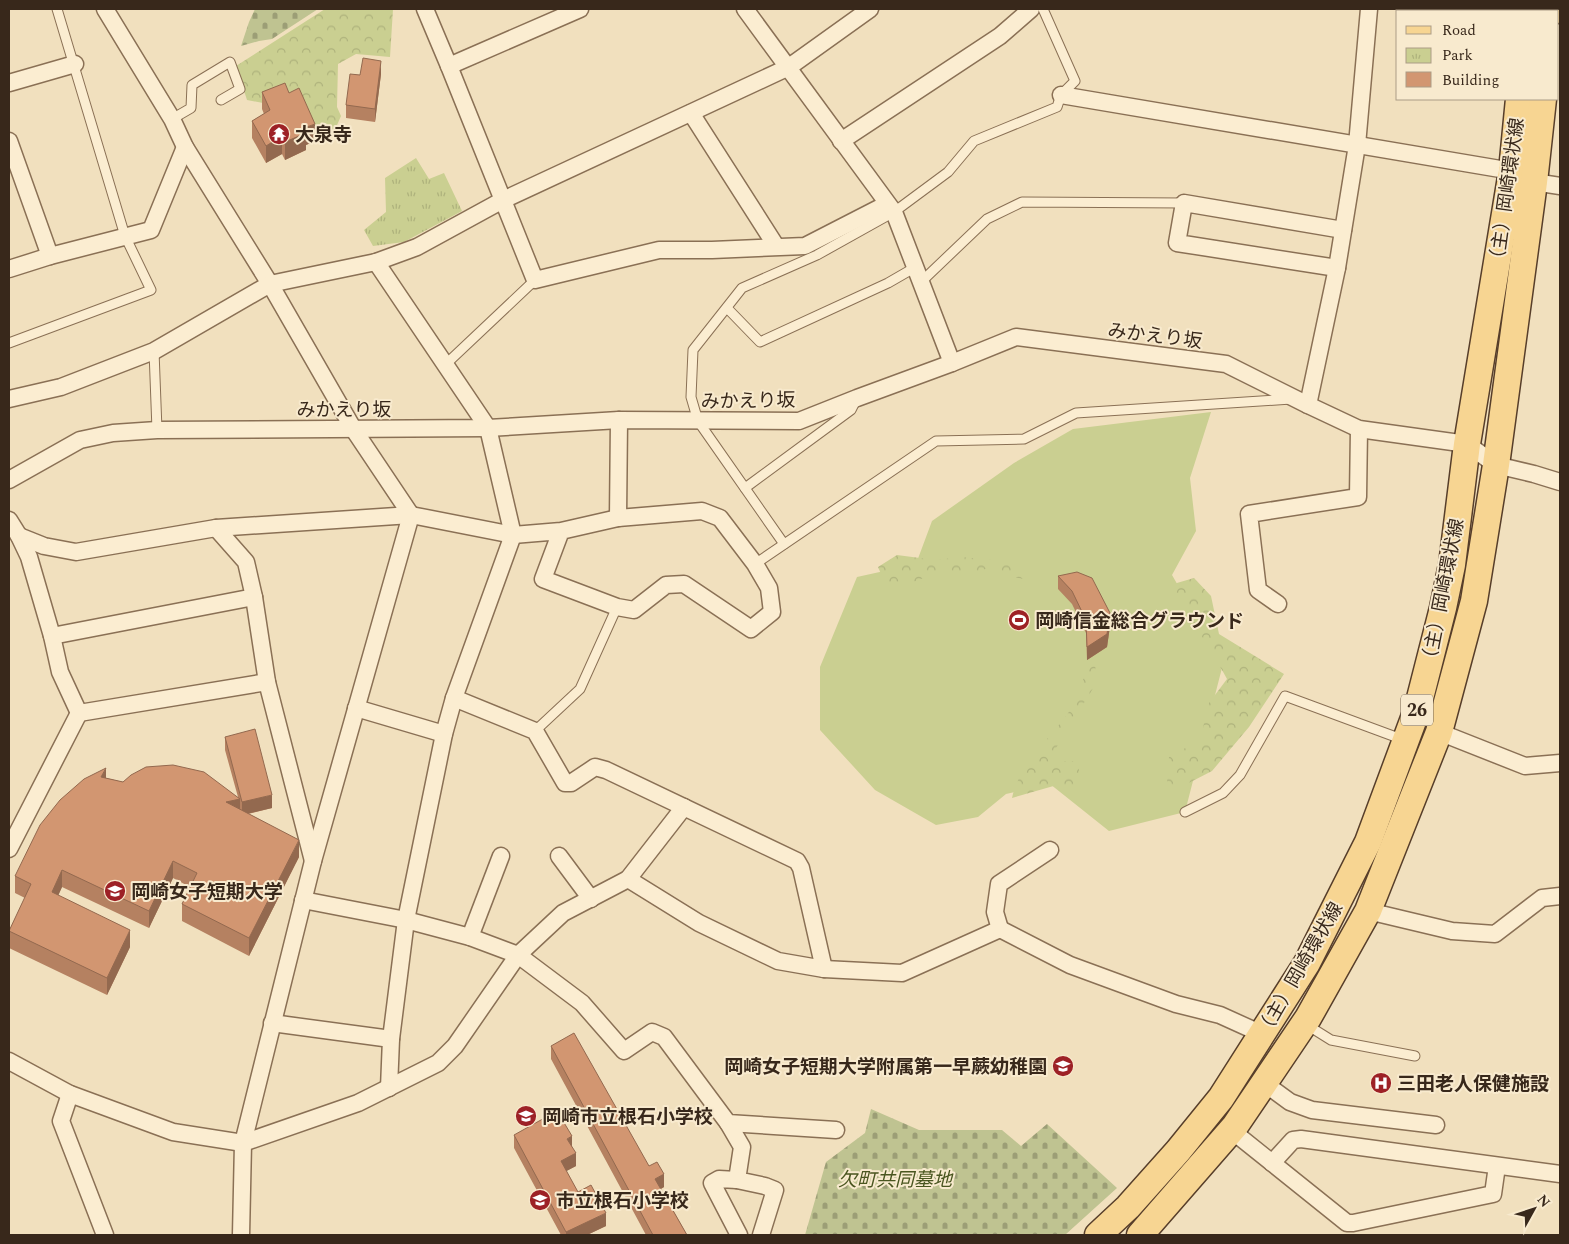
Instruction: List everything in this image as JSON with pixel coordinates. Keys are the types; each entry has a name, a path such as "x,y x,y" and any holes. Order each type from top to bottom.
{"main road":[{"name":"（主）岡崎環状線","path":"1140,1235 1231,1130 1305,1023 1368,911 1439,732 1474,601 1496,465 1523,177 1519,100"},
{"name":"（主）岡崎環状線","path":"1098,1235 1128,1207 1184,1144 1221,1098 1307,963 1368,842 1417,710 1445,600 1452,565 1467,444 1523,177 1543,100"}],"street":[{"path":"105,9 172,119 185,147 270,284 354,430 411,515 313,861 243,1143 241,1235"},
{"path":"425,9 535,280 659,250 805,246 881,207 894,212"},
{"path":"449,66 580,9"},
{"path":"745,9 894,212 952,363"},
{"path":"9,399 61,387 154,351 270,284 376,262 417,247 503,200 789,67 870,9"},
{"path":"841,141 1000,36 1031,9"},
{"path":"1302,402 1337,268 1357,145 1369,9"},
{"path":"9,83 75,64"},
{"path":"1061,95 1357,145 1560,186"},
{"path":"691,113 776,246"},
{"path":"9,141 50,256"},
{"path":"9,269 50,256 151,230 185,147"},
{"path":"1337,268 1177,243 1184,203 1343,230"},
{"path":"376,262 488,428 514,535 454,698 444,734 406,920 391,1039 388,1088"},
{"name":"みかえり坂","path":"9,480 80,440 113,433 157,430 488,428 619,420 799,421 1016,337 1226,364 1359,429 1467,444"},
{"path":"618,518 619,420"},
{"path":"1278,604 1258,590 1249,514 1358,497 1359,429"},
{"path":"1467,444 1496,465 1560,482"},
{"path":"19,536 44,546 76,552 216,528 411,515 514,535 561,531 618,518 702,511 720,518 755,564 769,588 772,612 751,629 684,584 666,585 634,610 617,607 544,579 561,531"},
{"path":"9,520 29,557 52,636 60,672 78,713"},
{"path":"216,528 246,562 254,597 267,682 313,861"},
{"path":"52,636 254,597"},
{"path":"78,713 267,682"},
{"path":"454,698 535,731 565,783 571,783 595,767 606,770 797,861 801,868 824,969"},
{"path":"356,708 444,734"},
{"path":"9,849 78,713"},
{"path":"1439,732 1525,766 1560,763"},
{"path":"9,1061 70,1094 173,1132 243,1143 358,1103 438,1063 455,1046 518,955 563,913 628,879 684,807"},
{"path":"1050,850 999,884 995,912 1000,929 1070,965 1176,1004 1220,1015 1262,1034"},
{"path":"470,937 501,856"},
{"path":"559,856 591,898"},
{"path":"628,879 699,923 778,960 824,969 902,973 1000,929"},
{"path":"1368,911 1452,931 1495,934 1542,898 1560,896"},
{"path":"303,900 406,920 470,937 518,955 582,1003 624,1052 652,1032 664,1037 728,1123 742,1147 737,1180"},
{"path":"272,1024 391,1039"},
{"path":"1264,1083 1290,1102 1312,1110 1436,1124"},
{"path":"70,1094 61,1121 105,1235"},
{"path":"728,1123 836,1130"},
{"path":"1231,1130 1347,1223 1493,1194 1497,1166"},
{"path":"1272,1163 1293,1140 1302,1139 1560,1174"},
{"path":"739,1235 712,1183 719,1179 737,1180 766,1186 775,1190 762,1235"}],"lane":[{"path":"9,343 151,290 125,236 57,9"},
{"path":"784,544 698,420 691,396 693,350 742,288 816,255 894,212 948,172 974,141 1057,107 1061,95 1075,81 1043,9"},
{"path":"172,119 192,108 192,84 230,62 240,89 221,100"},
{"path":"727,308 760,342 888,283 917,275 987,219 1022,202 1184,203"},
{"path":"445,365 535,280"},
{"path":"154,351 157,430"},
{"path":"745,488 851,410 857,398"},
{"path":"755,564 936,441 1024,439 1076,413 1302,402"},
{"path":"535,731 580,689 617,607"},
{"path":"1185,812 1222,793 1240,775 1285,696 1406,741"},
{"path":"1305,1023 1331,1040 1414,1056"}],"green space":[{"path":"255,9 318,9 272,39 241,46"},
{"path":"325,9 393,9 390,57 356,54 338,64 337,107 341,116 334,132 319,141 294,93 263,103 247,100 236,66"},
{"path":"416,158 429,179 444,173 462,211 404,242 373,246 364,230 386,212 385,178"},
{"name":"岡崎信金総合グラウンド","path":"1211,412 1190,478 1196,531 1172,575 1223,664 1185,812 1109,831 1050,784 1006,794 978,817 936,825 875,790 820,730 820,667 857,577 916,564 932,521 1014,463 1073,429"},
{"path":"897,555 935,560 961,557 1004,561 1038,576 1033,581 1003,575 988,568 963,577 942,571 908,584 885,583 878,567"},
{"path":"1194,578 1211,596 1219,634 1284,674 1249,727 1212,771 1179,788 1167,783 1169,757 1200,740 1209,703 1227,679 1170,585"},
{"path":"1095,664 1097,682 1048,761 1076,761 1082,779 1072,787 1057,785 1012,798 1022,772 1073,706 1087,666"},
{"name":"欠町共同墓地","path":"871,1109 919,1130 1002,1130 1021,1146 1047,1124 1117,1188 1065,1235 805,1235 826,1162 865,1133"}],"building":[{"path":"363,58 381,61 375,109 346,105 350,74 360,75"},
{"path":"285,83 289,93 299,88 315,124 304,128 306,133 285,142 282,136 266,146 252,121 270,110 262,92"},
{"path":"1077,572 1092,578 1110,613 1107,634 1087,647 1086,620 1072,591 1058,576"},
{"path":"255,729 272,795 242,802 225,737"},
{"path":"173,765 204,772 240,799 226,802 299,840 249,938 182,904 197,873 173,861 149,911 62,870 52,892 130,930 107,978 9,931 31,884 15,876 40,825 60,800 84,779 106,768 101,777 123,782 146,767"},
{"path":"574,1033 649,1166 657,1162 664,1174 655,1179 687,1235 653,1235 551,1046"},
{"path":"557,1111 572,1136 567,1139 576,1153 561,1161 578,1192 591,1185 606,1213 566,1232 514,1135"}],"place":[{"name":"大泉寺","path":"279,134"},
{"name":"岡崎信金総合グラウンド","path":"1019,620"},
{"name":"岡崎女子短期大学","path":"115,891"},
{"name":"岡崎女子短期大学附属第一早蕨幼稚園","path":"1063,1066"},
{"name":"三田老人保健施設","path":"1381,1083"},
{"name":"岡崎市立根石小学校","path":"526,1116"},
{"name":"市立根石小学校","path":"540,1200"}]}
